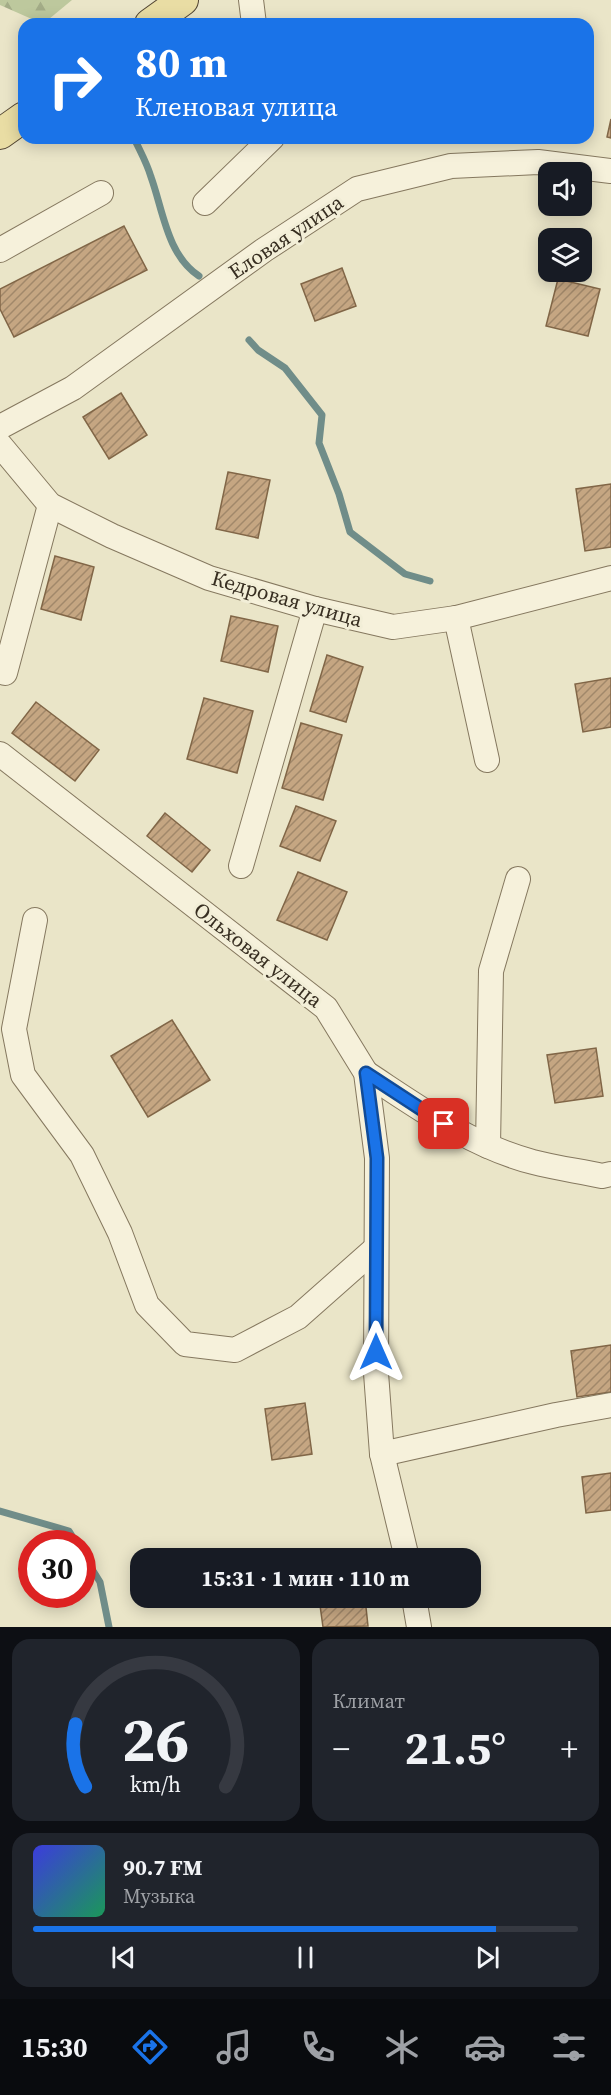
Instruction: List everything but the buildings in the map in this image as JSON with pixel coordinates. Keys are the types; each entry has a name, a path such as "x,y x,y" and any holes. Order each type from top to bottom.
{"main road":[{"path":"158,18 183,0"},
{"path":"0,134 18,121"}],"street":[{"path":"251,0 253,18"},
{"path":"205,203 266,144"},
{"name":"Еловая улица","path":"0,427 73,388 264,250 357,189 452,166 538,162 611,171"},
{"path":"0,250 101,193"},
{"name":"Кедровая улица","path":"0,445 50,505 112,536 209,578 315,609 393,627 456,618 611,578"},
{"path":"5,673 50,505"},
{"path":"241,866 315,609"},
{"path":"456,618 487,760"},
{"name":"Ольховая улица","path":"0,754 326,1008 366,1073 377,1158 376,1373 382,1454 405,1548"},
{"path":"488,1146 491,971 518,879"},
{"path":"35,921 14,1029 23,1075 82,1155 120,1233 147,1305 185,1344 236,1350 298,1317 376,1248"},
{"path":"366,1073 444,1124 488,1146 532,1162 602,1176 611,1174"},
{"path":"382,1454 556,1415 611,1406"},
{"path":"416,1608 419,1627"}],"green space":[{"path":"0,0 72,0 50,18 29,18 0,5"}],"waterway":[{"path":"137,144 149,172 173,244 188,267 199,276"},
{"path":"249,340 258,350 285,368 322,415 319,443 339,494 350,532 405,574 430,581"},
{"path":"0,1511 66,1530"},
{"path":"96,1576 100,1582 109,1627"}],"route":[{"path":"376,1352 377,1158 366,1073 444,1124"}]}
